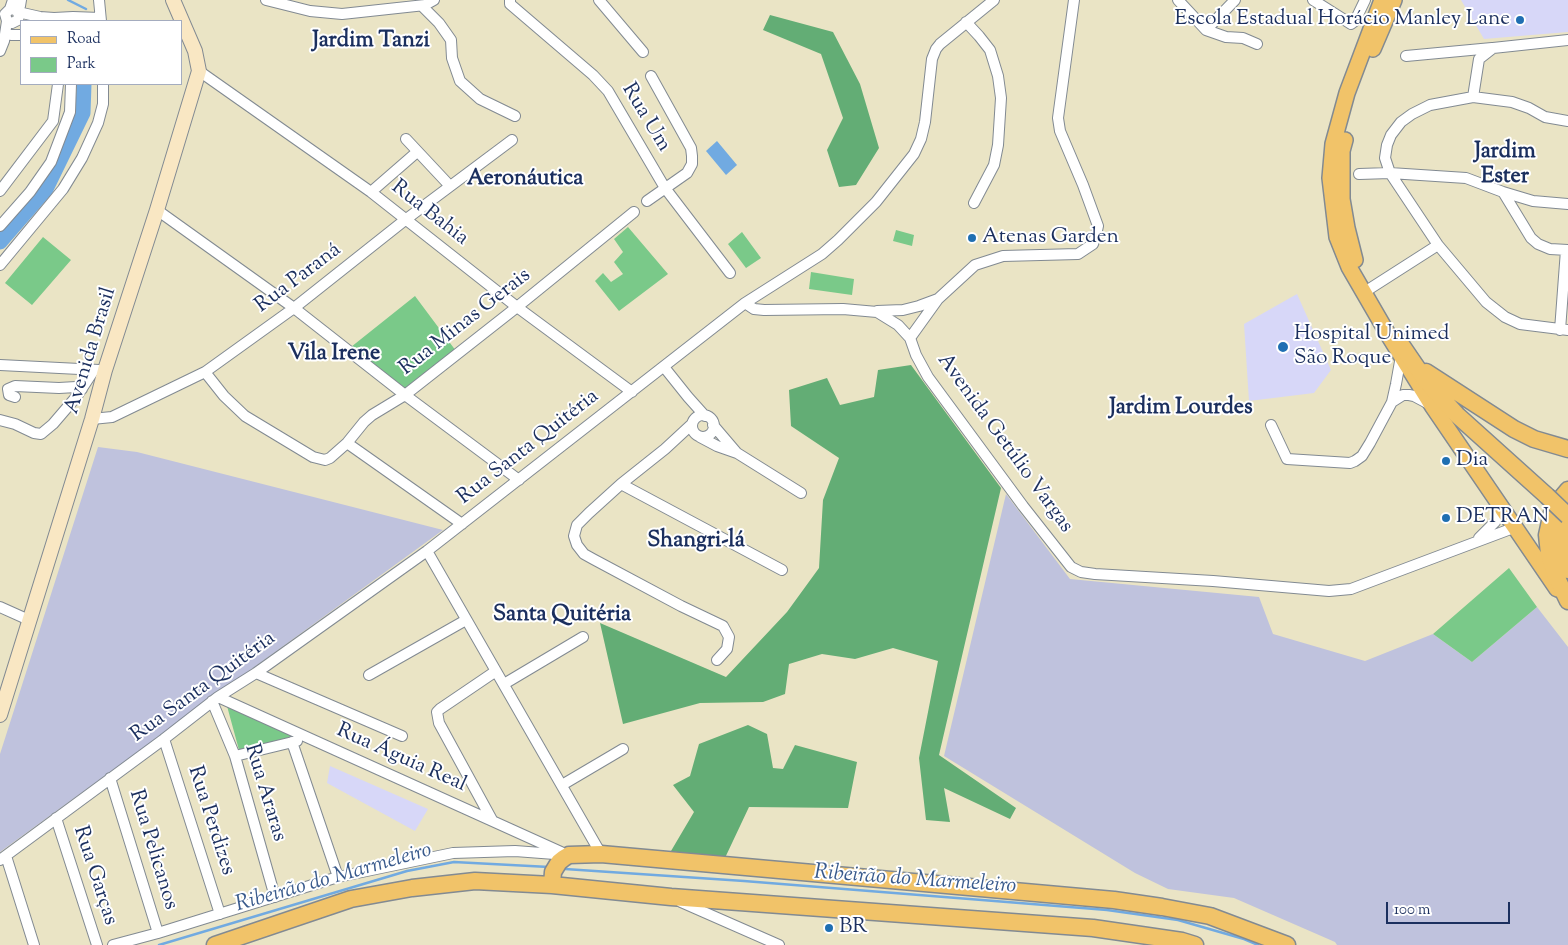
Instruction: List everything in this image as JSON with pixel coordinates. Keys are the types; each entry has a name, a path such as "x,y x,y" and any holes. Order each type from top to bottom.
{"highway":[{"path":"1400,348 1457,415 1568,516"},
{"path":"1417,367 1534,439 1568,449"},
{"path":"1568,490 1553,508 1547,535 1554,574 1568,603"},
{"path":"1568,511 1564,519 1562,549 1568,570"},
{"path":"552,885 555,867 569,855 601,854 1068,895 1162,906 1210,916 1287,945"},
{"path":"214,945 351,899 384,892 475,881 552,885 671,897 1092,928 1182,941 1196,945"}],"main road":[{"path":"173,0 181,20"},
{"path":"1390,0 1347,93 1333,144 1330,178 1337,237 1348,267 1366,291 1433,407 1568,603"},
{"path":"182,22 194,51 199,71"},
{"name":"Avenida Brasil","path":"0,715 92,419 100,370 157,210 199,71"},
{"path":"1366,291 1385,330 1400,348"}],"street":[{"path":"10,14 20,6 21,0"},
{"path":"10,14 100,20 99,0"},
{"path":"266,0 310,11 342,14 422,6 433,1"},
{"name":"Rua Um","path":"510,0 510,4 593,75 608,91 665,188 730,273"},
{"path":"599,0 643,52"},
{"name":"Rua Santa Quitéria","path":"3,858 215,699 256,673 426,551 745,303 822,254 876,202 914,154 921,139 932,59 940,44 994,0"},
{"path":"874,312 898,325 910,338 938,299 975,265 1003,256 1078,254 1092,244 1098,226 1084,185 1060,131 1058,118 1074,0"},
{"path":"1178,0 1206,30 1226,37 1243,38 1257,44"},
{"path":"1206,30 1235,0"},
{"path":"1313,0 1351,24 1355,21 1365,0"},
{"path":"422,6 439,23 451,40 452,58 460,81 480,100 515,116"},
{"path":"0,51 12,37 10,14"},
{"path":"966,22 990,50 998,76 1001,98 998,144 994,165 974,203"},
{"path":"1406,56 1568,40"},
{"path":"1473,97 1479,59 1493,48"},
{"name":"Rua Bahia","path":"199,71 371,192 517,308 632,392"},
{"path":"647,200 687,173 692,164 691,148 651,76"},
{"path":"0,191 53,121 58,85"},
{"path":"0,226 30,192 51,162 70,112 71,85"},
{"path":"0,265 63,189 82,158 98,123 103,104 103,85"},
{"path":"1503,192 1531,238 1538,244 1550,249 1567,250 1564,330 1520,324 1505,317 1486,302 1438,245 1390,173 1385,158 1391,135 1401,122 1430,105 1473,97 1512,102 1545,117 1568,121"},
{"path":"406,139 450,186"},
{"name":"Rua Paraná","path":"92,419 112,417 204,372 294,308 405,220 512,140"},
{"path":"371,192 417,152"},
{"path":"1359,174 1390,173 1466,178 1534,201 1568,204"},
{"path":"157,210 294,308 404,396 519,480"},
{"name":"Rua Minas Gerais","path":"204,372 224,396 245,416 313,457 322,460 330,458 347,443 372,415 404,396 517,308 634,212"},
{"path":"1366,291 1438,245"},
{"path":"745,303 754,309 764,310 843,309 874,312 902,310 938,299"},
{"name":"Avenida Getúlio Vargas","path":"910,338 916,355 928,377 1071,567 1081,572 1329,591 1351,589 1516,527"},
{"path":"1271,425 1287,459 1350,462 1362,456 1392,402 1400,348"},
{"path":"0,365 100,370"},
{"path":"664,367 688,398 698,426 706,436 711,433 713,425"},
{"path":"0,420 15,424 34,434 41,434 53,424 100,370"},
{"path":"15,397 9,396 8,389 15,386 76,387 82,389"},
{"path":"1392,402 1403,395 1409,395 1433,407"},
{"path":"717,660 726,649 729,637 723,626 681,606 584,554 577,545 574,536 577,525 621,484 679,437 698,426 712,420 713,425 737,453"},
{"path":"698,426 717,446 737,453 801,493"},
{"path":"347,443 462,524"},
{"path":"621,484 782,570"},
{"name":"Avenida Getúlio Vargas","path":"1477,541 1495,522 1500,505"},
{"path":"426,551 601,854"},
{"path":"0,607 29,620"},
{"path":"369,675 466,620"},
{"path":"504,684 583,637"},
{"path":"492,820 439,723 437,712 496,671"},
{"path":"256,673 402,736"},
{"name":"Rua Águia Real","path":"215,699 308,738 569,855"},
{"name":"Rua Araras","path":"215,699 235,756 276,897"},
{"path":"235,756 308,738"},
{"name":"Rua Perdizes","path":"164,739 220,914"},
{"path":"292,742 338,877"},
{"path":"562,785 623,749"},
{"name":"Rua Pelicanos","path":"110,778 158,933"},
{"name":"Rua Garças","path":"56,818 97,945"},
{"path":"114,945 338,877 453,853 515,851 569,855"},
{"path":"3,858 34,945"},
{"path":"671,897 779,945"}],"shaded area":[{"name":"Escola Estadual Horácio Manley Lane","path":"1461,0 1568,0 1568,32 1484,39"},
{"name":"Hospital Unimed São Roque","path":"1297,294 1331,370 1314,393 1249,401 1244,324"},
{"path":"98,447 137,452 443,530 0,852 0,754"},
{"path":"1006,494 1070,579 1259,597 1273,634 1365,661 1433,634 1472,662 1537,607 1568,647 1568,945 1337,945 1335,942 1234,898 1168,889 1135,873 944,756"},
{"path":"330,766 428,809 415,831 327,783"}],"green space":[{"path":"770,15 833,32 860,84 879,148 856,185 839,187 827,150 843,118 821,54 763,30"},
{"path":"628,227 668,274 619,311 595,281 603,273 611,282 623,274 614,262 623,252 614,239"},
{"path":"896,230 914,235 912,246 893,241"},
{"path":"742,232 761,258 746,268 728,244"},
{"path":"43,237 71,260 32,305 5,283"},
{"path":"811,272 854,279 852,295 809,289"},
{"path":"415,296 456,351 405,391 351,347"},
{"path":"911,365 1001,488 939,755 1016,808 1010,819 944,788 950,822 926,820 919,758 938,661 893,648 855,659 822,654 789,664 785,694 763,702 700,703 623,724 600,623 726,677 787,612 819,568 823,500 839,458 791,426 789,390 827,378 840,405 874,397 878,370"},
{"path":"1509,568 1537,607 1472,662 1433,634"},
{"path":"227,706 292,732 291,737 239,750"},
{"path":"748,725 767,734 773,768 783,769 795,745 857,762 848,808 749,807 724,860 671,851 694,812 673,785 690,776 699,744"}],"water":[{"path":"717,141 737,165 726,175 706,151"}],"waterway":[{"path":"68,0 86,9"},
{"path":"0,242 46,189 83,113 84,85"},
{"name":"Ribeirão do Marmeleiro","path":"159,945 407,871 454,862 549,867"},
{"name":"Ribeirão do Marmeleiro","path":"565,869 744,881 1107,910 1178,920 1244,939 1258,945"}],"place":[{"name":"Escola Estadual Horácio Manley Lane","path":"1520,20"},
{"name":"Atenas Garden","path":"972,238"},
{"name":"Hospital Unimed São Roque","path":"1283,347"},
{"name":"Dia","path":"1446,461"},
{"name":"DETRAN","path":"1446,518"},
{"name":"BR","path":"829,928"}],"district":[{"name":"Jardim Tanzi","path":"371,42"},
{"name":"Jardim Ester","path":"1505,166"},
{"name":"Aeronáutica","path":"525,180"},
{"name":"Vila Irene","path":"334,355"},
{"name":"Jardim Lourdes","path":"1181,409"},
{"name":"Shangri-lá","path":"696,542"},
{"name":"Santa Quitéria","path":"562,616"}]}
